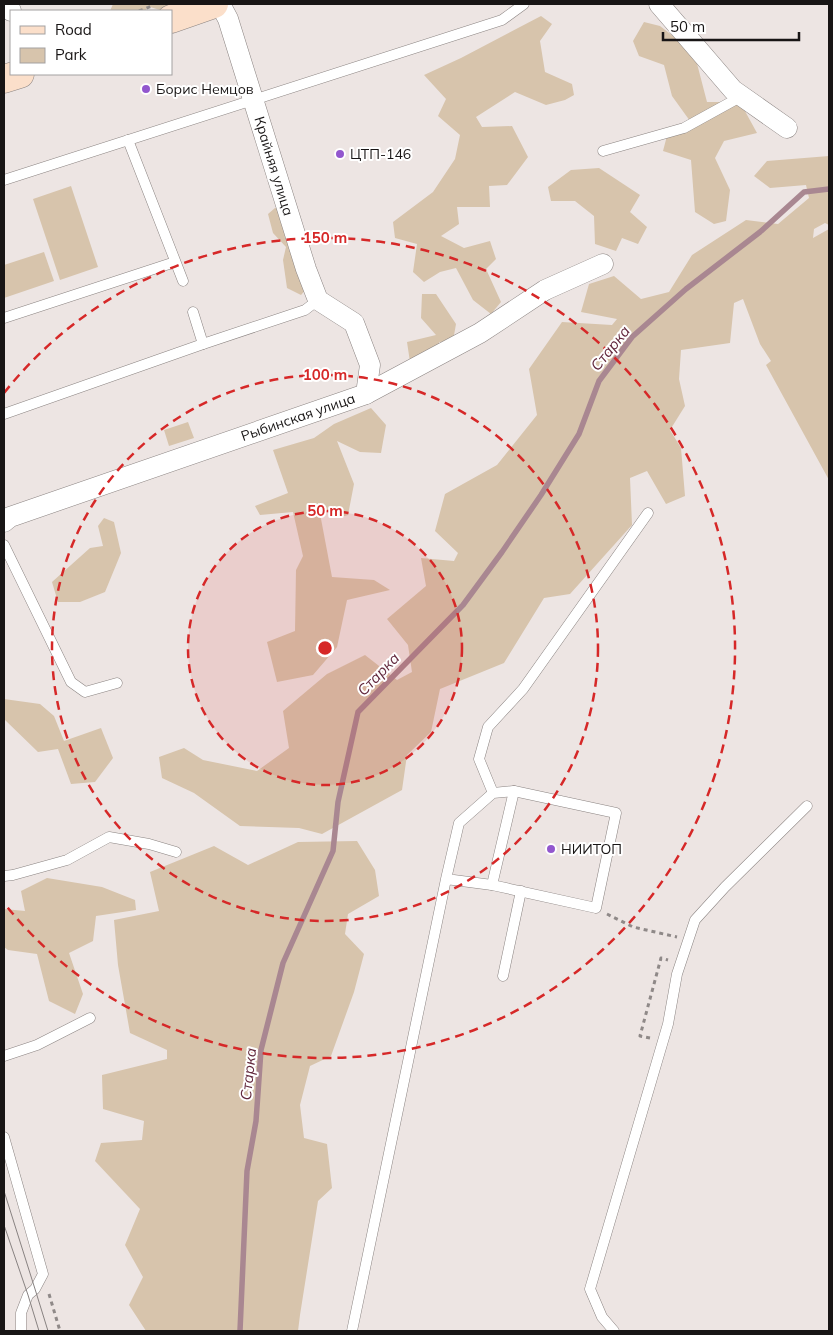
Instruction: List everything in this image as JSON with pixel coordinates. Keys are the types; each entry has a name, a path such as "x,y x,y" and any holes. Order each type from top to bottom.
{"street":[{"path":"172,19 214,4"},
{"name":"Крайняя улица","path":"220,4 228,19 306,269 318,300"},
{"path":"659,4 733,90 788,128"},
{"path":"4,79 17,75"},
{"name":"Рыбинская улица","path":"4,522 10,517 366,394 480,333 544,290 603,264"},
{"path":"318,300 354,323 370,365 366,394"}],"lane":[{"path":"4,180 502,20 524,4"},
{"path":"603,151 684,128 742,96"},
{"path":"128,140 183,281"},
{"path":"4,318 175,262"},
{"path":"4,414 305,310 318,300"},
{"path":"193,312 203,344"},
{"path":"493,793 479,759 488,726 523,689 648,513"},
{"path":"4,545 71,682 85,692 117,683"},
{"path":"492,885 514,791"},
{"path":"352,1331 367,1266 446,879 459,823 493,793 514,791 616,813 596,908 492,885 446,879"},
{"path":"614,1331 602,1317 590,1289 668,1024 677,974 695,920 725,887 807,806"},
{"path":"4,876 67,860 109,837 149,844 176,852"},
{"path":"503,976 521,891"},
{"path":"4,1056 37,1045 90,1018"},
{"path":"4,1137 43,1274 35,1289 28,1296 21,1313 21,1331"}],"path":[{"path":"142,10 158,4"},
{"path":"596,908 633,927 660,933"},
{"path":"663,1040 640,1036 661,958 680,964"},
{"path":"649,977 655,979"},
{"path":"43,1274 60,1331"}],"green space":[{"path":"113,4 182,4 166,10 147,6 146,10 110,10"},
{"path":"541,16 552,24 540,41 545,72 572,84 574,95 565,100 546,105 515,92 476,117 482,127 512,126 528,157 507,185 489,186 490,207 457,207 459,224 441,236 464,248 490,241 496,259 486,269 501,302 491,314 473,300 456,268 440,272 424,282 413,272 417,244 395,238 393,222 433,192 455,159 460,135 438,116 446,99 424,75"},
{"path":"644,22 660,26 694,52 707,102 740,102 757,133 724,141 715,158 730,190 726,221 714,224 695,212 691,160 663,151 669,128 690,121 672,96 664,65 639,56 633,41"},
{"path":"829,156 829,225 825,223 814,229 813,238 829,229 829,480 766,365 771,361 760,344 743,299 734,303 730,343 681,350 679,379 685,406 670,430 681,448 685,496 666,504 647,471 630,478 632,525 570,594 544,598 504,663 440,689 431,732 407,755 402,790 322,834 299,828 240,826 194,793 162,778 159,757 184,748 203,760 257,771 289,748 283,711 327,674 365,655 397,680 412,672 408,645 387,619 426,586 421,558 454,561 458,553 435,531 445,494 497,465 537,415 529,369 562,322 612,325 617,319 581,312 589,284 614,276 641,299 669,292 692,255 746,220 778,224 809,198 806,185 770,188 754,176 767,161"},
{"path":"599,168 640,195 630,212 647,227 638,244 622,238 616,251 595,244 594,216 575,201 551,201 548,187 571,170"},
{"path":"71,186 98,267 60,280 33,199"},
{"path":"275,208 286,210 309,286 301,295 287,288 283,260 286,247 273,233 268,214"},
{"path":"44,252 54,281 4,298 4,265"},
{"path":"422,294 436,294 456,324 453,341 439,342 439,360 410,362 407,342 436,335 421,318"},
{"path":"371,408 386,425 381,453 360,452 337,441 354,484 348,515 338,518 318,503 332,577 374,580 390,590 347,600 337,647 313,675 277,682 267,642 295,631 296,570 303,556 293,512 260,515 255,506 288,493 273,450 314,438 334,424"},
{"path":"188,422 194,438 169,446 164,430"},
{"path":"104,518 114,522 121,553 105,592 80,602 58,602 52,582 90,548 103,546 98,526"},
{"path":"4,699 40,704 54,716 64,741 101,728 113,758 95,782 71,784 58,749 38,752 4,719"},
{"path":"357,841 375,870 379,896 348,914 345,934 364,954 354,992 331,1056 310,1066 300,1105 304,1138 327,1144 332,1188 318,1201 298,1331 146,1331 129,1305 143,1277 125,1245 140,1209 95,1161 101,1143 142,1140 144,1121 103,1109 102,1075 167,1059 167,1050 130,1033 118,965 114,920 159,911 150,872 214,846 248,865 298,842"},
{"path":"47,878 102,887 135,900 136,910 96,916 93,941 69,953 83,994 75,1014 49,1001 37,954 8,950 4,947 4,909 25,911 21,891"}],"waterway":[{"name":"Старка","path":"240,1331 247,1171 256,1121 261,1050 283,963 333,851 338,802 358,712 463,605 502,552 541,495 579,434 599,381 632,337 686,289 760,232 804,192 829,189"}],"tram line":[{"path":"4,1191 48,1331"},
{"path":"4,1225 39,1331"}],"place":[{"name":"Борис Немцов","path":"146,89"},
{"name":"ЦТП-146","path":"340,154"},
{"name":"НИИТОП","path":"551,849"}]}
